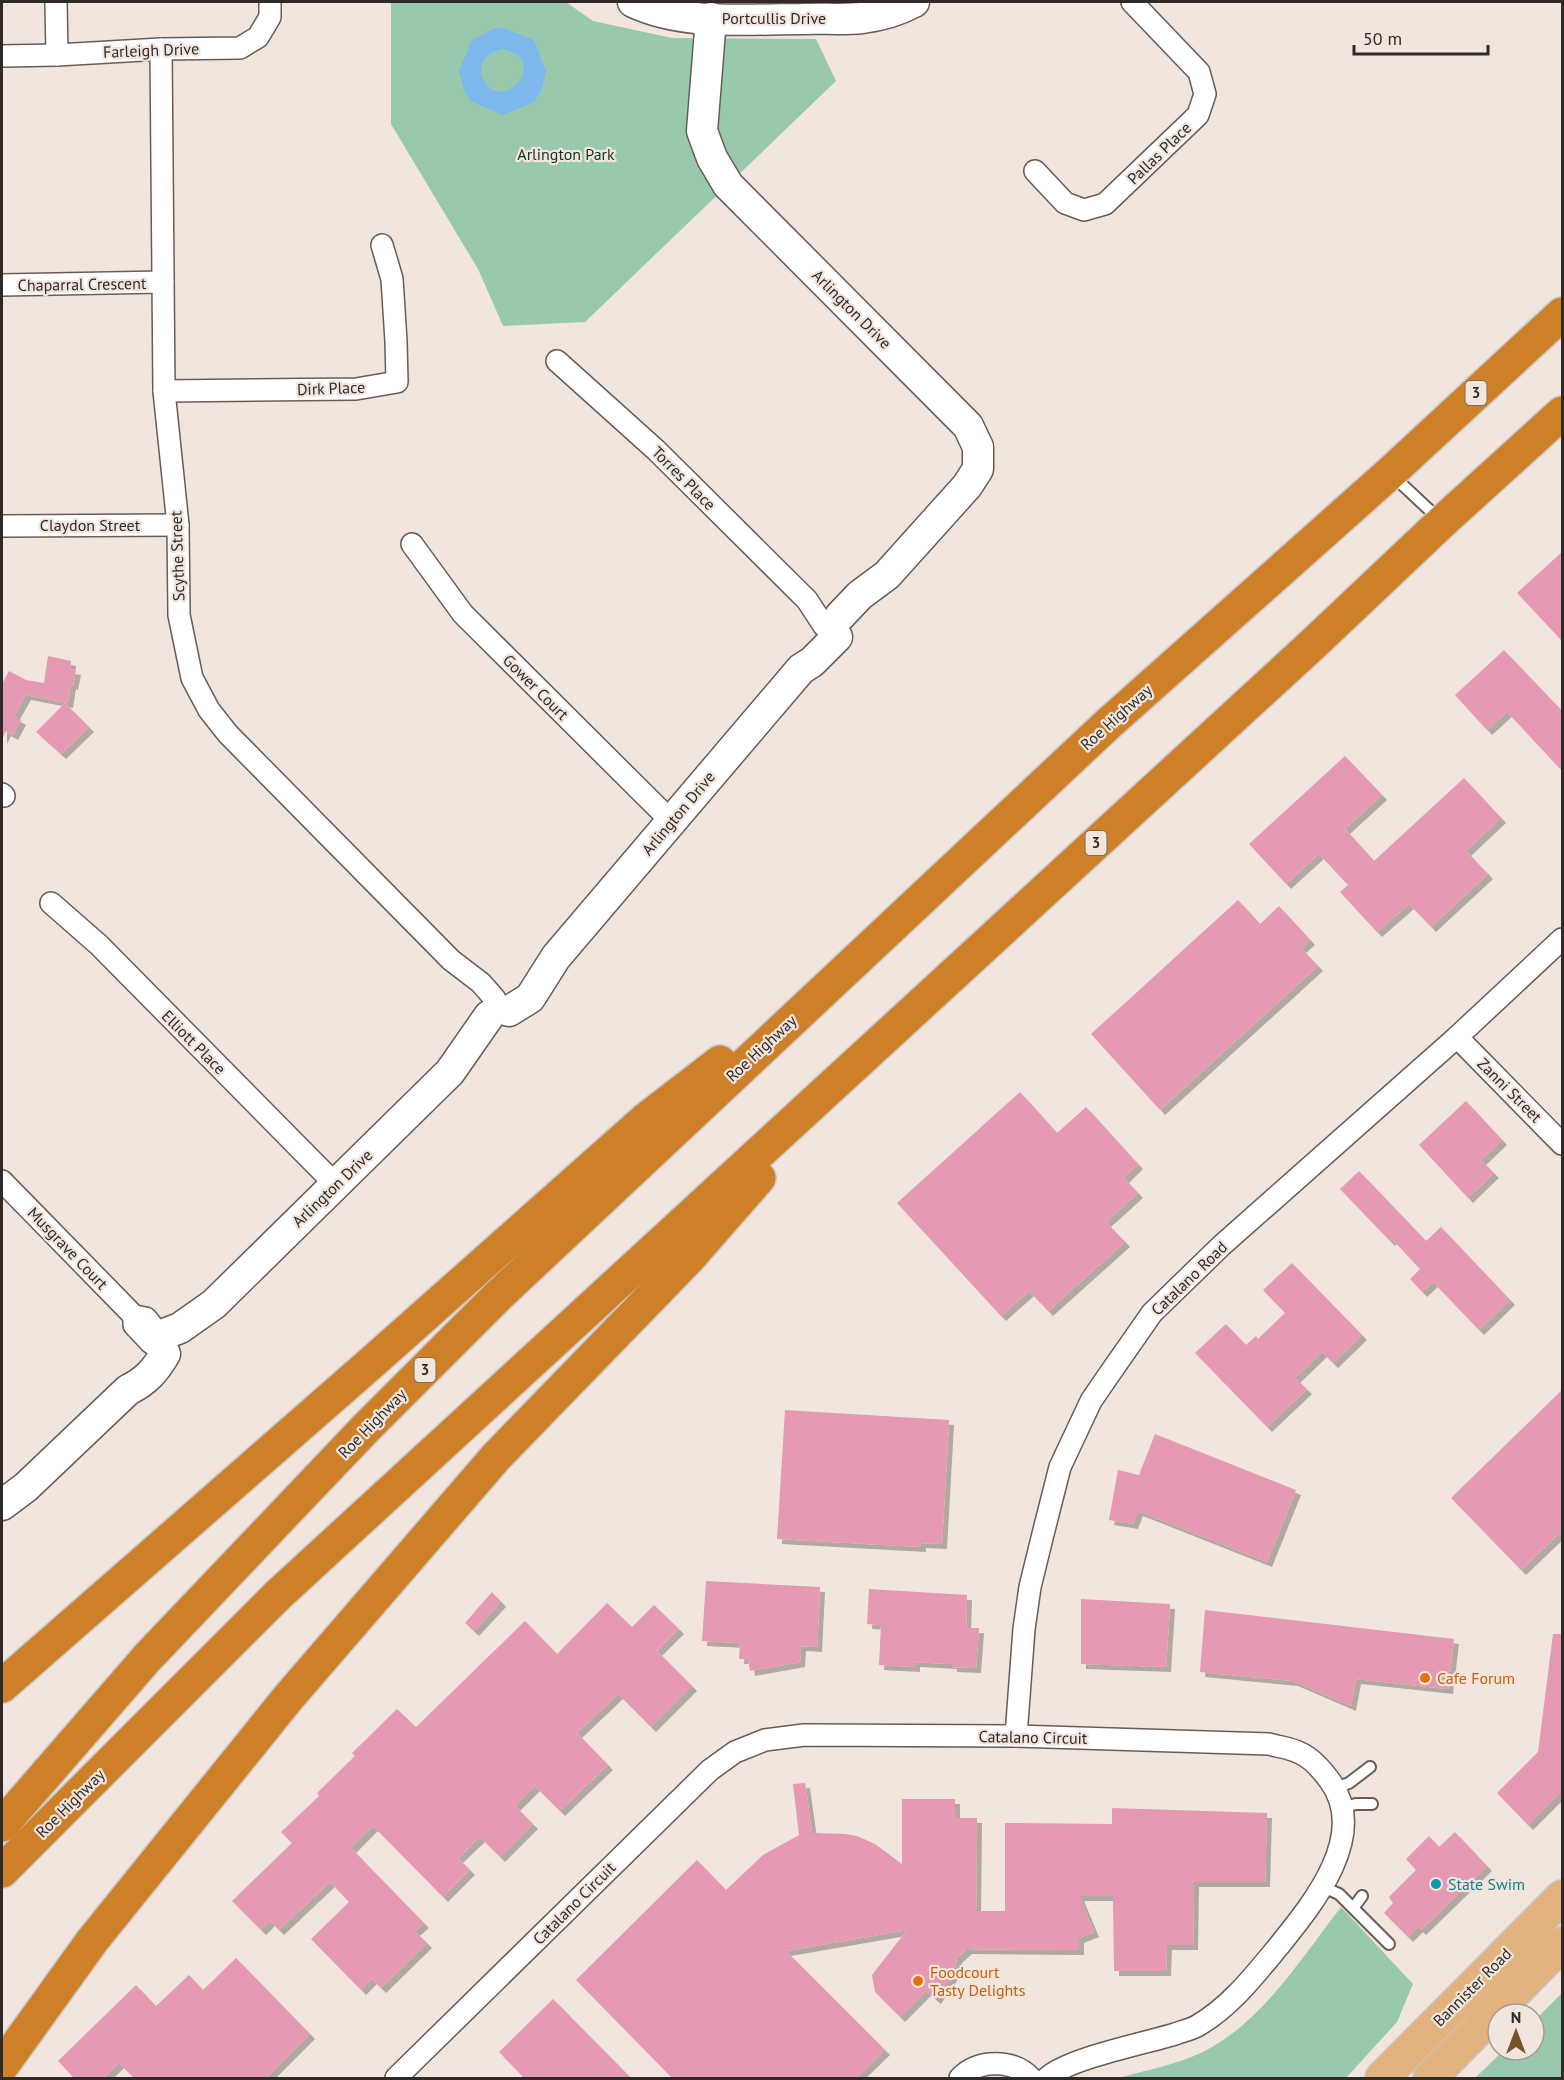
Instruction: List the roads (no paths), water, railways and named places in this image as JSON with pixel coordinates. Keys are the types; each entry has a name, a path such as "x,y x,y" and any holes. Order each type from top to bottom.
{"highway":[{"name":"Roe Highway","path":"2,1825 147,1658 364,1430 498,1296 1108,724 1563,314"},
{"name":"Roe Highway","path":"2,1871 278,1595 1563,412"},
{"path":"12,1677 646,1119 875,941"},
{"path":"2,2066 92,1941 296,1689 496,1457 690,1257 880,1042"}],"main road":[{"name":"Bannister Road","path":"1382,2079 1563,1897"},
{"name":"Bannister Road","path":"1430,2079 1563,1944"}],"street":[{"path":"56,2 57,55"},
{"name":"Farleigh Drive","path":"2,56 240,48 258,37 270,17 270,2"},
{"name":"Portcullis Drive","path":"633,2 675,14 711,18 862,18 903,8 914,2"},
{"name":"Pallas Place","path":"1035,171 1065,203 1084,210 1105,204 1198,115 1205,94 1199,72 1132,2"},
{"name":"Arlington Drive","path":"2,1505 26,1487 128,1390 150,1377 162,1343 214,1304 450,1072 474,1055 494,1035 497,1009 556,957 801,669 812,662 830,622 875,595 887,575 967,486 978,469 978,447 968,426 728,185 712,158 702,131 711,18"},
{"name":"Scythe Street","path":"161,49 164,391 178,525 179,615 192,678 209,710 228,734 451,960 481,983 497,1009"},
{"name":"Dirk Place","path":"164,391 356,389 397,382 392,279 382,245"},
{"name":"Chaparral Crescent","path":"2,285 162,282"},
{"name":"Torres Place","path":"557,361 656,450 830,622"},
{"name":"Claydon Street","path":"2,526 178,525"},
{"name":"Gower Court","path":"412,544 463,614 671,820"},
{"name":"Elliott Place","path":"51,903 99,945 335,1184"},
{"name":"Catalano Road","path":"1016,1736 1024,1629 1030,1587 1060,1467 1091,1401 1152,1313 1221,1246 1457,1037 1563,939"},
{"name":"Zanni Street","path":"1457,1037 1563,1144"},
{"name":"Musgrave Court","path":"2,1180 134,1316 146,1318 162,1343"},
{"name":"Catalano Circuit","path":"396,2079 710,1770 735,1752 765,1740 804,1734 1016,1736 1269,1744 1301,1753 1321,1769 1335,1788 1341,1808 1339,1847 1323,1887 1306,1912 1232,2000 1196,2027 1085,2060 1054,2072 1047,2079"},
{"path":"960,2079 977,2066 994,2063 1011,2065 1027,2073 1031,2079"}],"lane":[{"path":"1390,472 1442,522"},
{"path":"1335,1788 1349,1783 1370,1767"},
{"path":"1341,1808 1356,1804 1372,1804"},
{"path":"1323,1887 1339,1894 1389,1944"},
{"path":"1354,1907 1362,1896"}],"water":[{"path":"495,28 503,28 534,40 546,71 542,89 534,102 503,115 472,102 465,93 459,71 472,40","holes":["502,49 516,54 523,63 523,72 518,82 511,89 501,92 491,89 481,74 482,64 488,56"]}],"place":[{"name":"Cafe Forum","path":"1425,1678"},
{"name":"State Swim","path":"1436,1884"},
{"name":"Foodcourt Tasty Delights","path":"918,1981"}],"park label":[{"name":"Arlington Park","path":"566,154"}]}
